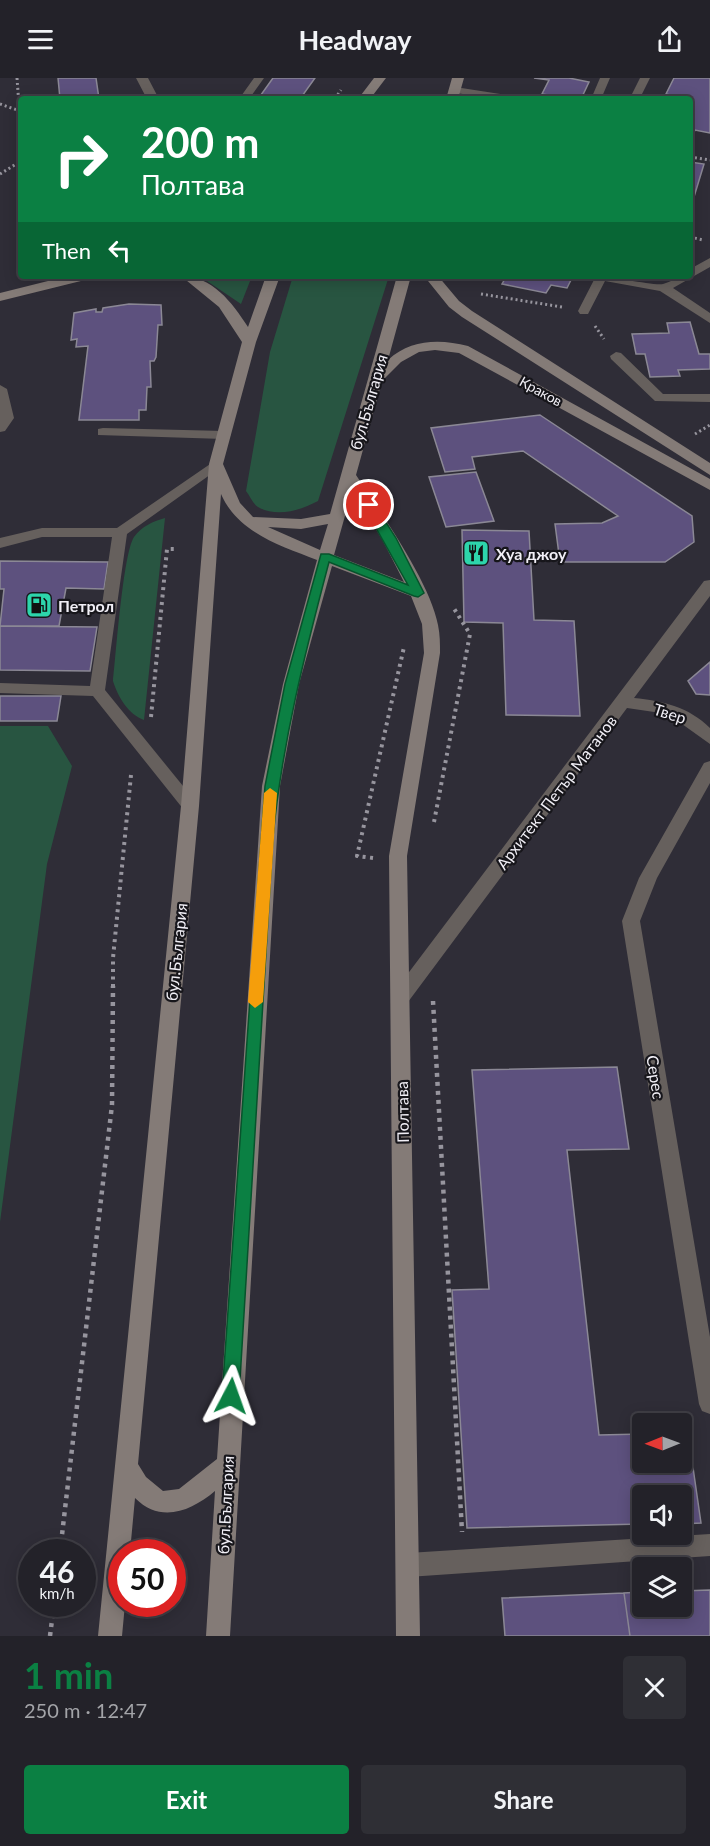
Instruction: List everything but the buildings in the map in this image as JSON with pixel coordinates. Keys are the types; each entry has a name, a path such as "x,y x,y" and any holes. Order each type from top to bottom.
{"main road":[{"path":"366,96 380,78"},
{"path":"0,297 72,279"},
{"path":"193,279 226,305 249,342"},
{"name":"бул.България","path":"110,1636 190,806 216,464 249,342 272,279"},
{"name":"бул.България","path":"218,1636 226,1466 270,796 291,684 403,279"},
{"name":"Краков","path":"434,279 454,304 467,314 710,470"},
{"name":"Краков","path":"373,382 402,353 412,348 434,345 463,349 710,485"},
{"path":"216,464 233,504 243,517 287,543 418,593"},
{"name":"Полтава","path":"348,473 390,538 418,593 430,624 432,653 399,856 408,1636"},
{"path":"243,517 279,525 336,518"},
{"path":"126,1466 135,1484 148,1498 168,1505 187,1500 226,1466"}],"street":[{"path":"142,78 151,96"},
{"name":"Архитект Петър Матанов","path":"401,997 710,585"},
{"name":"Твер","path":"623,702 662,707 693,720 710,738"},
{"name":"Серес","path":"710,766 648,878 631,921 710,1404"},
{"path":"408,1564 710,1545"}],"lane":[{"path":"246,96 259,78"},
{"path":"597,96 605,78"},
{"path":"637,94 645,78"},
{"path":"455,89 496,96"},
{"path":"693,272 710,262"},
{"path":"584,311 600,279"},
{"path":"617,279 664,288 710,319"},
{"path":"664,288 680,279"},
{"path":"616,356 660,398 710,398"},
{"path":"0,389 7,418 0,428"},
{"path":"103,432 224,435"},
{"path":"0,543 8,538 44,534 120,532 216,464"},
{"path":"120,532 97,691 190,806"},
{"path":"0,688 97,691"}],"path":[{"path":"16,78 18,96"},
{"path":"0,104 18,110"},
{"path":"693,157 710,160"},
{"path":"0,174 18,163"},
{"path":"693,238 710,242"},
{"path":"441,288 584,311 616,356"},
{"path":"62,1539 112,1105 113,958 129,795 132,771 151,721 167,549 175,549"},
{"path":"50,1636 52,1617"}],"green space":[{"path":"219,279 251,279 241,304 207,281"},
{"path":"292,279 388,279 318,501 289,512 273,512 256,506 246,491 270,352"},
{"path":"165,518 144,720 133,714 124,704 113,681 118,628 123,583 134,537 148,525"},
{"path":"0,726 48,726 72,766 47,864 0,1222"}],"slow traffic":[{"path":"255,1002 270,793"}],"place":[{"name":"Хуа джоу","path":"476,553"},
{"name":"Петрол","path":"39,605"}],"route":[{"path":"231,1396 266,837 271,786 291,684 325,556 418,593 390,538 369,505"}]}
